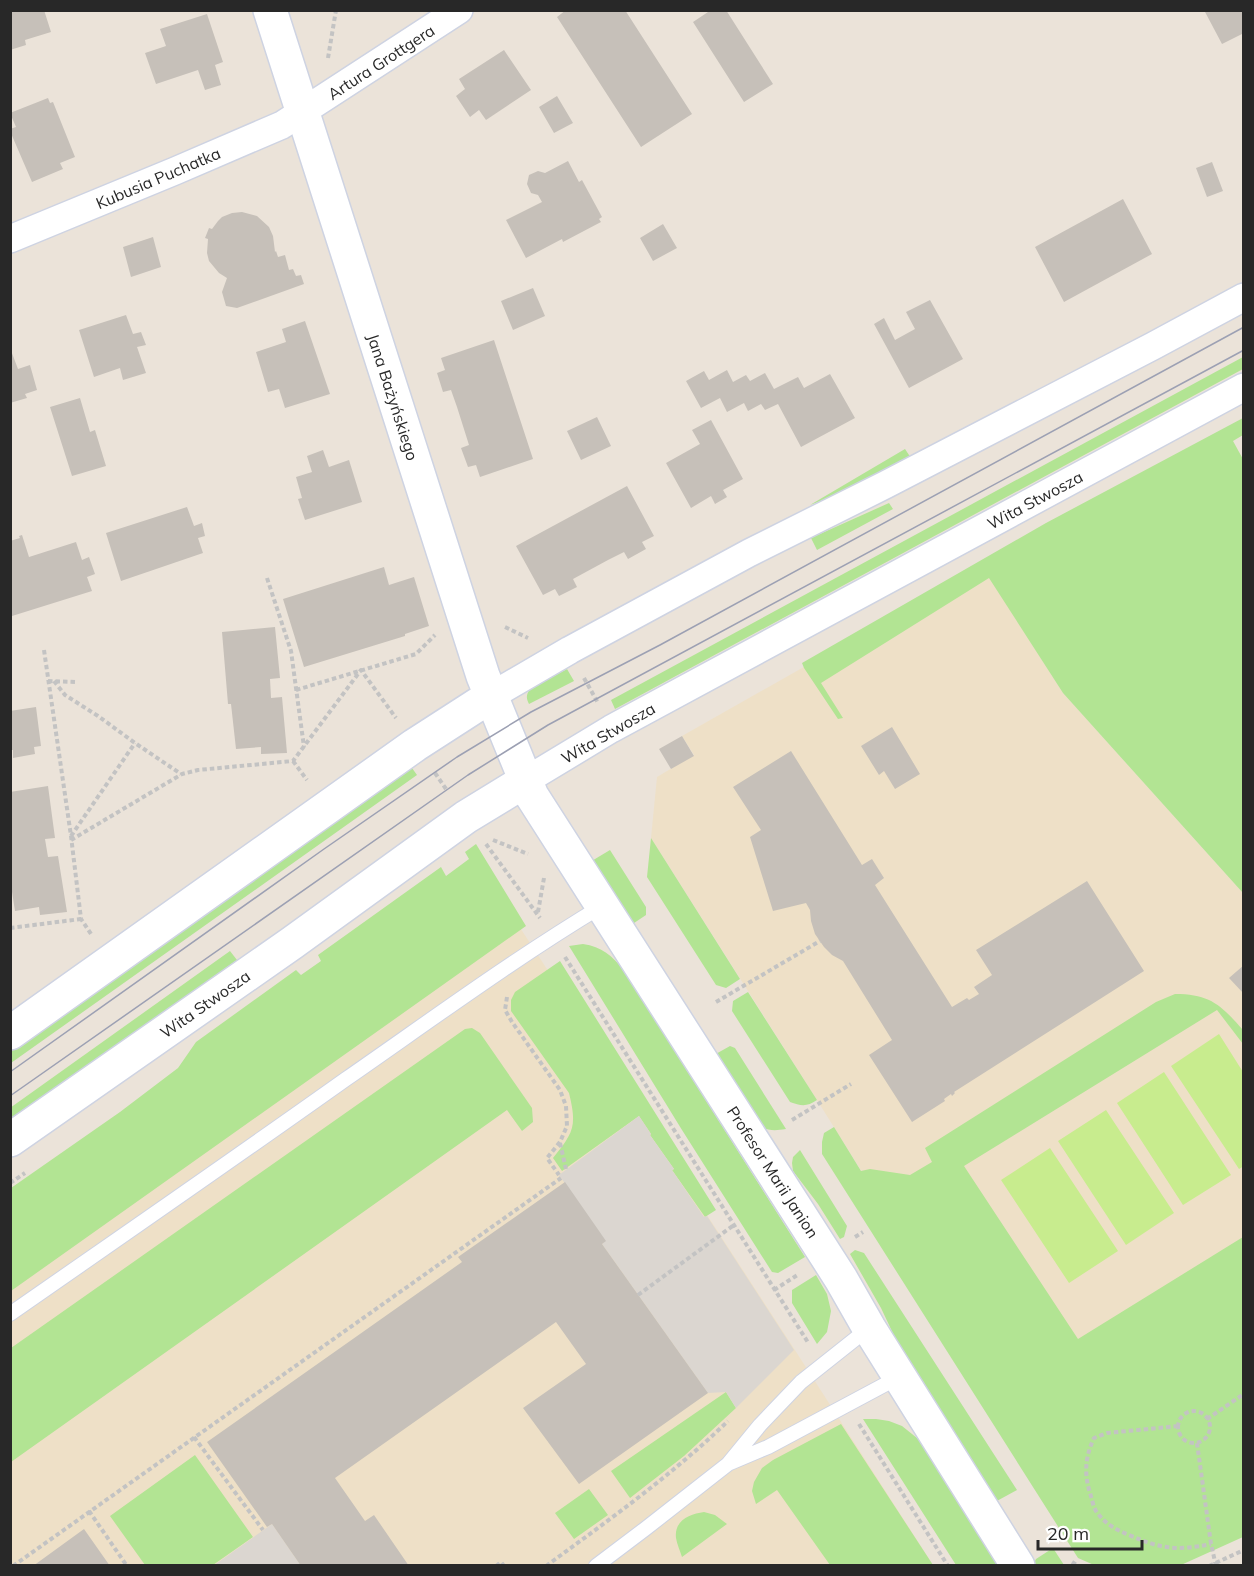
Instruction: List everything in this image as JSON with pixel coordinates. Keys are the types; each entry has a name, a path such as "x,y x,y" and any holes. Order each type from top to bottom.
{"street":[{"name":"Jana Bażyńskiego","path":"270,10 483,676 525,781"},
{"name":"Artura Grottgera","path":"302,112 459,10"},
{"name":"Kubusia Puchatka","path":"10,239 250,139 282,125 302,112"},
{"path":"10,1033 415,746 491,696 748,553 896,479 1244,297"},
{"name":"Wita Stwosza","path":"10,1140 292,943 473,826 525,781 611,729 1244,387"},
{"name":"Profesor Marii Janion","path":"525,781 532,796 841,1279 899,1377 1018,1566"}],"lane":[{"path":"10,1314 469,992 552,936 602,906"},
{"path":"596,1566 728,1464 760,1425 801,1382 869,1328"},
{"path":"728,1464 768,1447 899,1377"}],"path":[{"path":"329,44 337,11"},
{"path":"267,578 291,651 304,748"},
{"path":"499,623 529,638 541,638 560,632 611,729"},
{"path":"296,690 416,654 442,628"},
{"path":"44,650 81,919 91,934"},
{"path":"361,670 537,913 822,1365"},
{"path":"71,838 182,774 198,770 293,761 361,670"},
{"path":"48,681 75,682"},
{"path":"54,681 65,695 182,774"},
{"path":"71,838 135,743"},
{"path":"293,761 308,783"},
{"path":"473,826 537,858"},
{"path":"537,913 545,872"},
{"path":"10,928 81,919"},
{"path":"716,1002 820,941"},
{"path":"13,1566 560,1176 547,1158 560,1142 567,1126 566,1106 560,1090 505,1010 508,994"},
{"path":"792,1120 851,1084"},
{"path":"560,1142 566,1169"},
{"path":"638,1295 734,1225"},
{"path":"802,1348 808,1342"},
{"path":"1207,1419 1244,1394"},
{"path":"847,1404 948,1566"},
{"path":"1190,1411 1203,1414 1210,1425 1207,1437 1197,1443 1189,1443 1183,1439 1178,1426 1179,1419 1190,1411"},
{"path":"546,1566 659,1482 731,1419"},
{"path":"1178,1426 1107,1433 1094,1438 1087,1454 1087,1483 1095,1510 1111,1528 1153,1546 1172,1549 1211,1544"},
{"path":"194,1437 263,1530"},
{"path":"1197,1443 1215,1564"},
{"path":"89,1511 127,1566"},
{"path":"1209,1566 1244,1550"},
{"path":"496,1566 501,1562 504,1566"},
{"path":"1072,1563 1078,1566"}],"shaded area":[{"path":"982,566 1063,693 1243,893 1243,1304 1022,1428 651,838 657,777 694,755 682,736"},
{"path":"487,877 933,1565 11,1565 10,1197"},
{"path":"639,1116 674,1169 672,1170 704,1217 707,1216 794,1350 736,1408 726,1392 708,1393 602,1244 605,1241 559,1175"},
{"path":"272,1524 301,1566 213,1566"}],"green space":[{"path":"1243,357 1243,369 615,709 611,700"},
{"path":"1243,418 1243,435 1233,441 1244,461 1243,893 1063,693 989,578 821,683 843,718 838,719 804,668 802,663 1046,523"},
{"path":"905,449 911,458 810,505"},
{"path":"889,503 893,509 817,550 811,538"},
{"path":"567,669 574,681 529,704 527,696 530,689"},
{"path":"412,768 417,775 11,1063 10,1052"},
{"path":"651,838 740,979 726,988 716,985 647,877"},
{"path":"476,844 526,926 11,1291 11,1188 120,1112 178,1068 196,1042 296,970 301,975 321,961 318,955 441,867 446,876 469,859 465,852"},
{"path":"610,850 646,907 646,915 631,925 590,862"},
{"path":"583,944 596,947 606,953 624,971 805,1257 778,1273 772,1272 569,946"},
{"path":"230,951 237,960 11,1120 10,1108"},
{"path":"560,961 716,1210 705,1217 672,1170 674,1169 639,1116 562,1171 553,1158 572,1128 573,1113 569,1093 511,1011 511,1000 515,992"},
{"path":"748,992 817,1100 804,1105 790,1102 732,1011 733,1001"},
{"path":"1175,994 1197,996 1221,1008 1243,1030 1243,1044 1217,1010 964,1166 1078,1339 1243,1237 1243,1537 1181,1565 1094,1565 1078,1558 822,1154 822,1142 824,1133 834,1127 861,1171 870,1169 910,1175 932,1162 925,1148 1156,1002"},
{"path":"472,1028 480,1033 532,1108 533,1122 522,1131 507,1110 11,1462 11,1348 465,1029"},
{"path":"1219,1034 1243,1072 1244,1166 1239,1169 1171,1066"},
{"path":"730,1046 735,1048 786,1129 771,1130 757,1125 714,1055"},
{"path":"1164,1072 1231,1175 1183,1205 1117,1103"},
{"path":"1106,1110 1174,1213 1126,1245 1058,1141"},
{"path":"1050,1148 1118,1251 1069,1283 1001,1180"},
{"path":"800,1150 847,1226 844,1237 840,1239 818,1204 793,1171 793,1157"},
{"path":"855,1250 864,1253 1017,1490 995,1502 906,1361 881,1308 850,1254"},
{"path":"816,1275 827,1294 831,1311 827,1332 817,1344 792,1303 792,1290"},
{"path":"726,1392 736,1408 684,1456 630,1498 611,1471"},
{"path":"863,1419 889,1421 902,1426 922,1442 1000,1565 956,1565"},
{"path":"841,1424 933,1565 830,1565 777,1490 756,1504 752,1491 762,1468"},
{"path":"195,1455 253,1537 213,1565 145,1565 110,1516"},
{"path":"589,1489 608,1515 574,1539 555,1513"},
{"path":"704,1512 715,1515 727,1524 682,1557 676,1538 680,1522 688,1516"},
{"path":"1053,1548 1064,1565 1035,1565 1036,1559"}],"building":[{"path":"10,10 44,10 51,32 25,40 26,45 10,50"},
{"path":"566,10 625,10 692,114 641,147 557,17"},
{"path":"711,10 726,10 773,84 744,102 693,22"},
{"path":"1204,10 1244,10 1244,33 1222,44"},
{"path":"207,14 223,62 215,65 221,85 205,90 198,70 156,84 145,53 166,46 160,29"},
{"path":"504,50 531,90 486,120 479,110 470,117 456,96 465,89 459,79"},
{"path":"557,96 573,123 554,133 539,107"},
{"path":"48,98 50,103 53,102 75,157 60,163 63,169 32,182 10,131 16,127 10,113"},
{"path":"568,161 579,182 582,180 602,217 599,219 601,222 526,258 506,220 542,202 538,195 531,193 527,184 529,175 538,171 545,173"},
{"path":"1212,162 1223,191 1207,197 1196,168"},
{"path":"1123,199 1152,254 1064,302 1035,247"},
{"path":"242,212 257,216 269,227 278,257 285,255 289,270 293,269 296,276 301,275 304,284 237,308 226,306 222,292 227,278 219,273 209,261 208,239 205,238 209,228 212,229 222,217"},
{"path":"663,224 677,248 653,261 640,238"},
{"path":"153,237 161,267 131,277 123,247"},
{"path":"533,288 545,316 513,330 501,301"},
{"path":"930,300 963,359 909,388 874,324 884,318 895,340 915,329 906,312"},
{"path":"126,315 133,334 141,332 146,345 137,347 146,373 123,380 120,368 94,377 79,330"},
{"path":"305,321 330,394 285,408 279,389 268,392 256,352 286,342 282,329"},
{"path":"494,340 533,459 480,477 476,465 468,467 461,448 469,445 457,407 451,390 443,392 437,373 445,370 441,358"},
{"path":"10,348 18,369 30,365 37,390 25,394 27,398 10,403"},
{"path":"727,370 733,382 746,375 750,381 765,373 774,389 798,377 804,388 830,374 855,418 801,447 778,404 765,410 761,404 748,411 744,403 727,412 720,398 701,408 686,381 704,371 709,380"},
{"path":"80,398 90,432 95,430 106,466 72,476 50,407"},
{"path":"597,417 611,446 581,460 567,431"},
{"path":"711,420 743,479 723,490 727,497 715,504 711,496 691,508 666,463 700,444 692,430"},
{"path":"323,450 329,467 349,460 362,502 305,520 298,499 302,498 296,477 312,472 307,456"},
{"path":"627,486 654,536 642,542 646,549 628,559 624,552 608,560 573,579 577,587 559,596 555,589 543,595 516,546"},
{"path":"187,507 194,526 202,523 205,536 198,538 203,553 121,581 106,533"},
{"path":"22,535 29,557 76,542 82,560 89,557 95,574 87,577 92,591 12,616 10,610 10,541"},
{"path":"384,567 389,585 414,577 429,626 405,634 405,636 304,667 283,599"},
{"path":"275,627 280,678 270,679 271,698 282,697 287,753 261,754 261,747 236,749 231,704 228,704 222,632"},
{"path":"36,707 41,746 34,747 35,754 13,758 13,750 10,750 10,711"},
{"path":"892,727 920,774 895,789 884,771 879,775 861,746"},
{"path":"682,736 694,756 671,769 659,749"},
{"path":"791,751 862,865 872,859 884,878 875,885 952,1007 979,994 974,987 992,975 976,950 1087,881 1144,971 954,1092 952,1096 951,1094 944,1099 945,1101 912,1122 869,1055 892,1040 843,961 832,955 815,934 810,910 806,903 773,911 750,837 761,830 733,787"},
{"path":"48,786 55,838 45,839 48,857 58,856 67,912 40,915 39,907 15,911 10,879 10,792"},
{"path":"1244,965 1244,994 1229,978"},
{"path":"565,1182 606,1241 602,1244 708,1393 579,1484 523,1408 586,1364 556,1322 335,1478 365,1521 374,1515 409,1566 301,1566 272,1524 267,1527 207,1442 462,1262 458,1257"},
{"path":"84,1529 110,1566 33,1566"}],"tram line":[{"path":"10,1072 457,757 531,712 660,645 1244,327"},
{"path":"10,1096 468,775 548,725 1244,350"}]}
